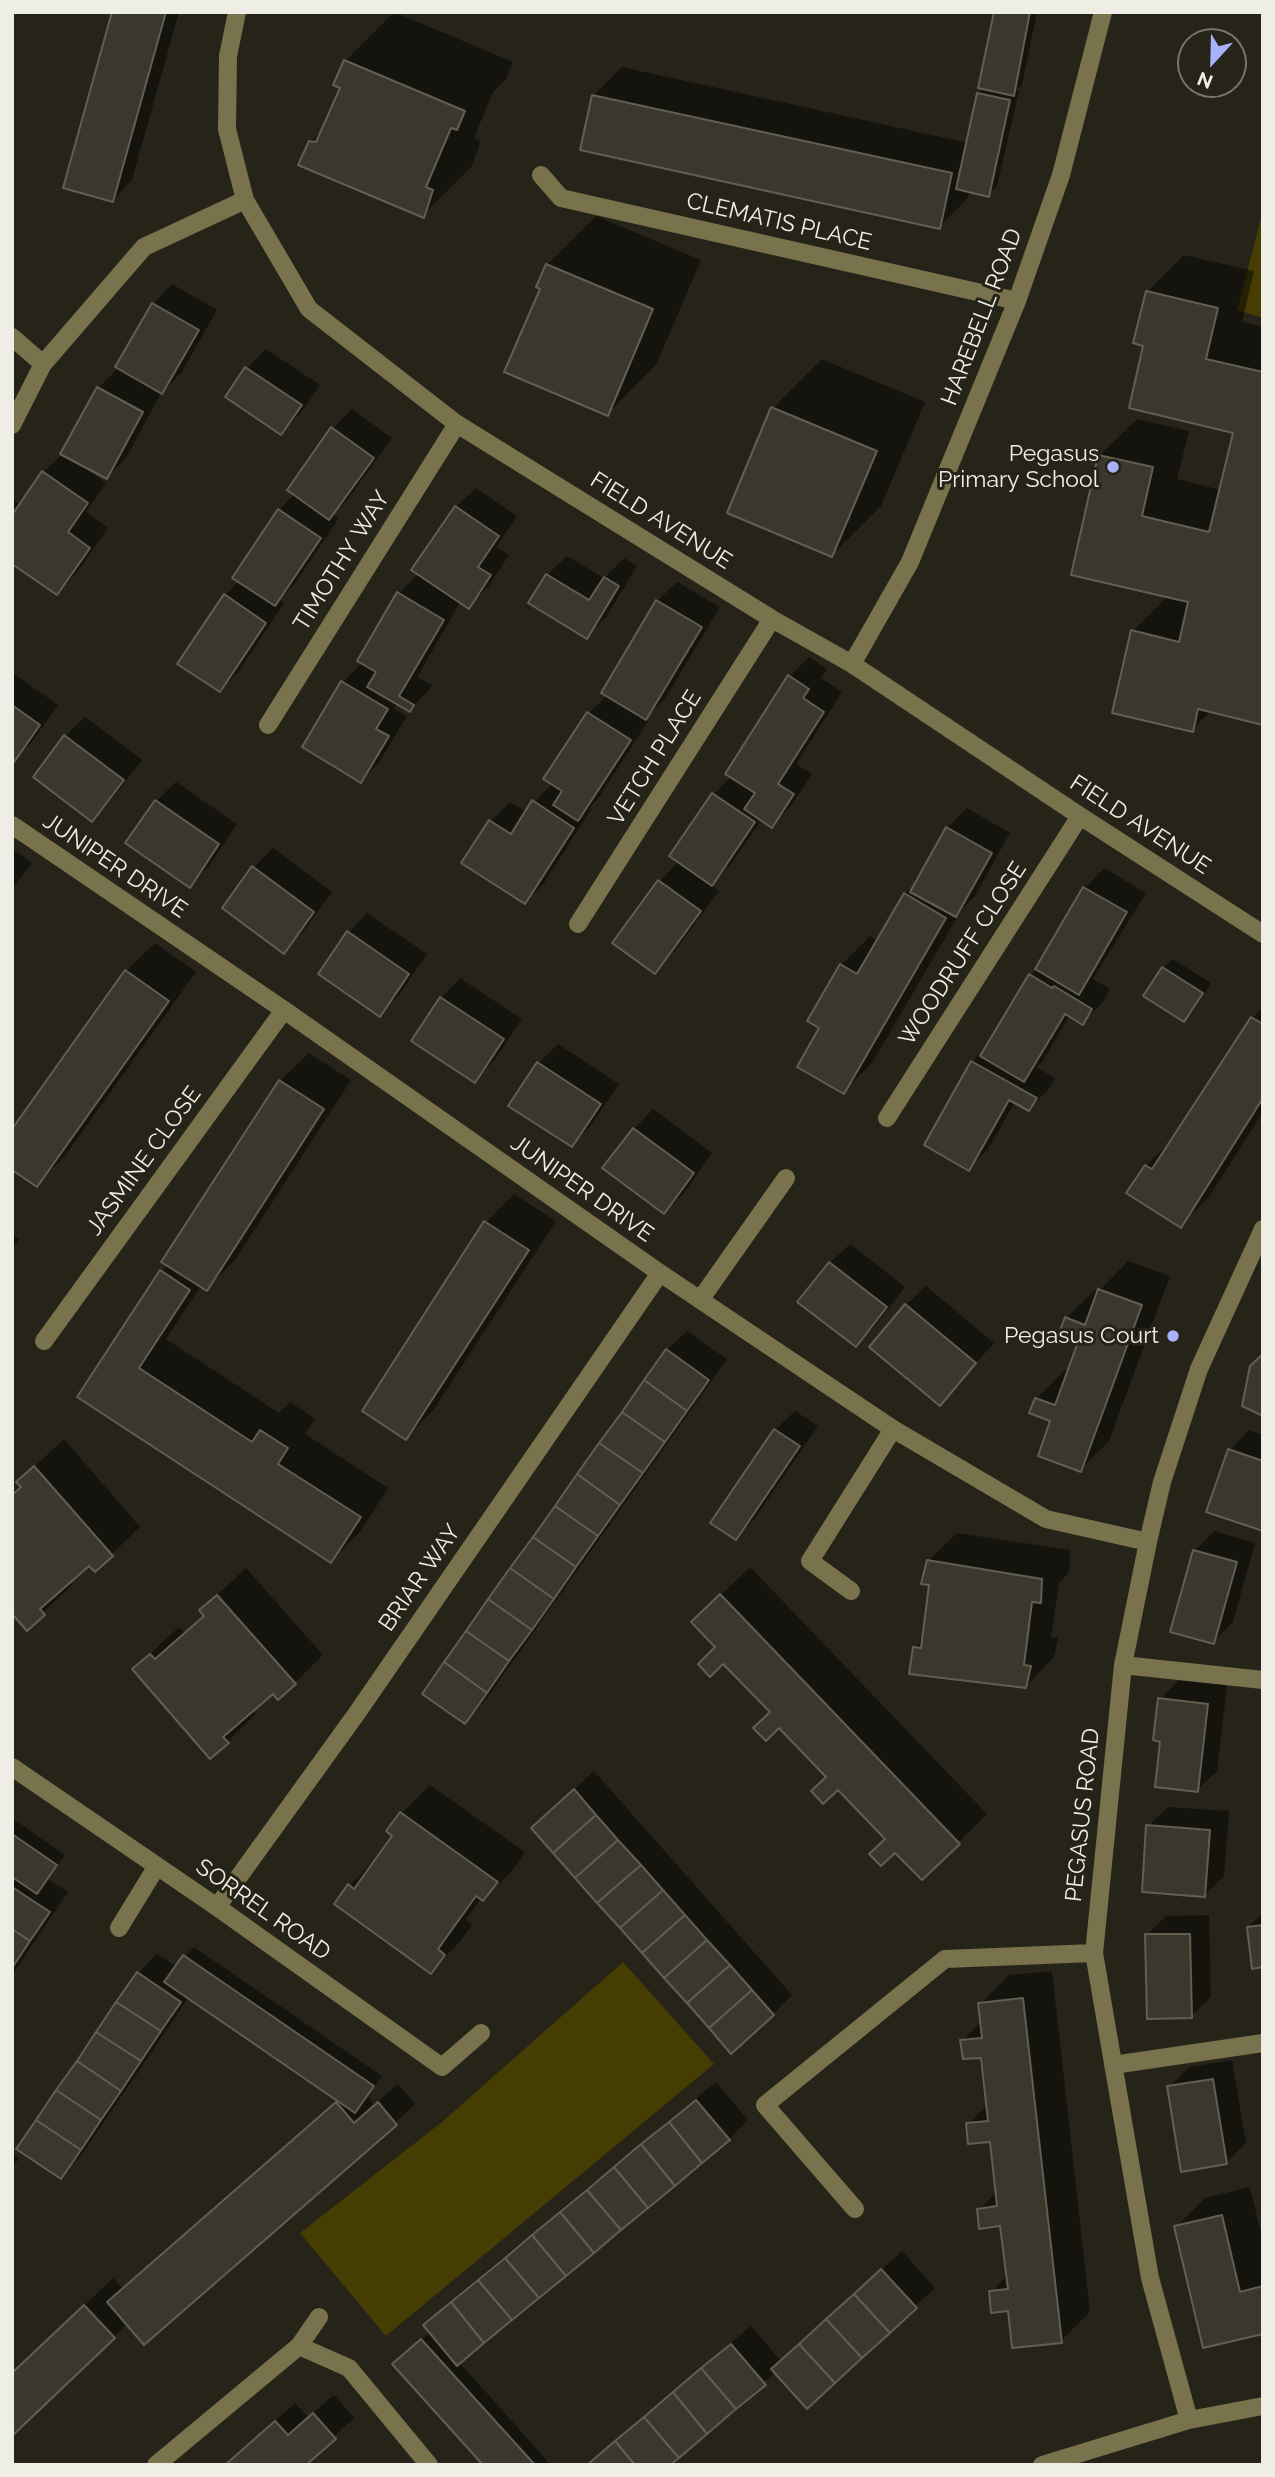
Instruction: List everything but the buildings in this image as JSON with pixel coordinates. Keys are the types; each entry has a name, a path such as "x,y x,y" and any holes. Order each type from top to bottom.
{"street":[{"name":"FIELD AVENUE","path":"237,12 228,56 227,129 245,200 309,309 457,424 772,619 852,664 1263,934"},
{"name":"HAREBELL ROAD","path":"852,664 910,562 1017,301 1061,175 1103,12"},
{"name":"CLEMATIS PLACE","path":"541,175 561,198 1017,301"},
{"path":"12,425 43,364 144,247 245,200"},
{"path":"12,337 43,364"},
{"name":"TIMOTHY WAY","path":"268,725 457,424"},
{"name":"VETCH PLACE","path":"578,924 772,619"},
{"name":"WOODRUFF CLOSE","path":"887,1118 1080,816"},
{"name":"JUNIPER DRIVE","path":"12,825 284,1010 660,1273 893,1429 1046,1519 1148,1542"},
{"name":"JASMINE CLOSE","path":"44,1341 284,1010"},
{"path":"700,1300 786,1178"},
{"name":"PEGASUS ROAD","path":"1189,2420 1150,2278 1094,1953 1123,1665 1148,1542 1162,1482 1199,1369 1261,1236"},
{"name":"BRIAR WAY","path":"217,1907 357,1713 660,1273"},
{"path":"851,1591 810,1561 893,1429"},
{"path":"1123,1665 1263,1680"},
{"name":"SORREL ROAD","path":"12,1767 217,1907 442,2067 481,2033"},
{"path":"119,1927 157,1866"},
{"path":"855,2209 765,2105 945,1959 1094,1953"},
{"path":"1113,2065 1263,2043"},
{"path":"156,2465 299,2346 319,2317"},
{"path":"299,2346 349,2368 429,2465"},
{"path":"1042,2465 1189,2420 1263,2406"}],"shaded area":[{"path":"1263,211 1263,318 1237,310"},
{"path":"623,1962 714,2064 386,2336 300,2233 442,2122"}],"place":[{"name":"Pegasus Primary School","path":"1113,467"},
{"name":"Pegasus Court","path":"1173,1336"}]}
